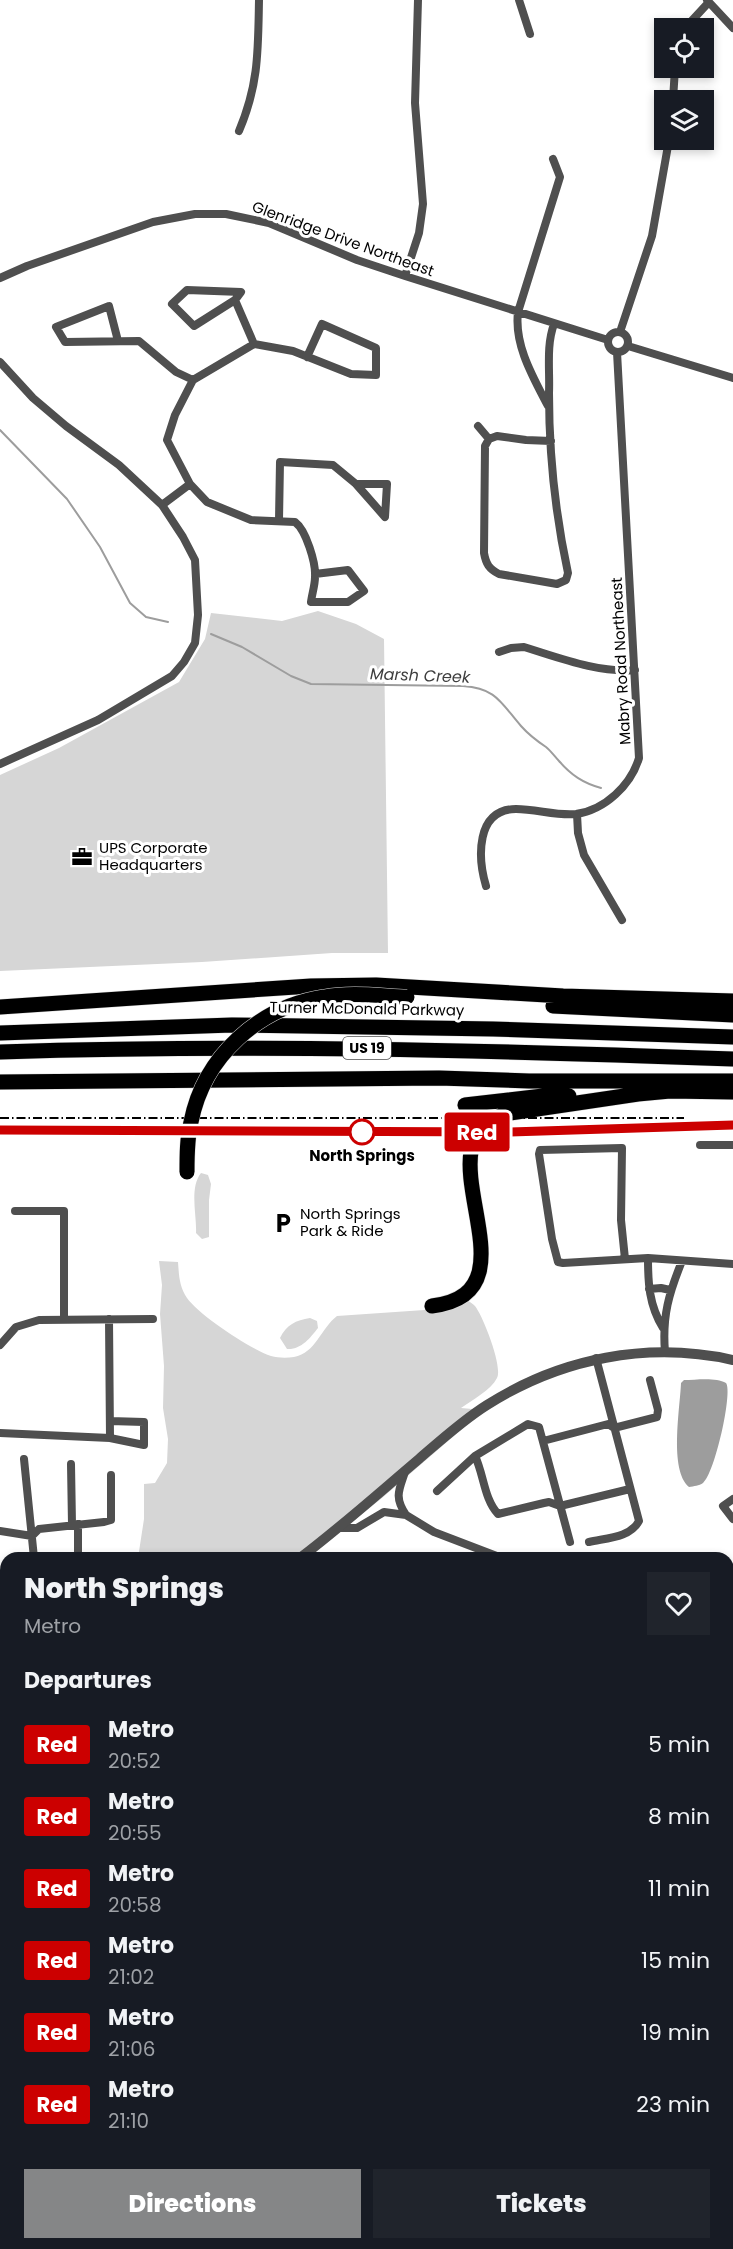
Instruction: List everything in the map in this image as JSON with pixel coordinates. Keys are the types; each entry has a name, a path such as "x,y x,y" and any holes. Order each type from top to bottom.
{"highway":[{"path":"0,1007 300,987 365,985 563,996 733,1001"},
{"path":"187,1172 190,1122 207,1077 235,1041 268,1016 296,1003 342,995 733,1015"},
{"name":"Turner McDonald Parkway","path":"0,1033 232,1025 482,1029 733,1037"},
{"name":"US 19","path":"0,1052 330,1047 733,1059"},
{"path":"0,1082 428,1078 733,1081"},
{"path":"432,1306 461,1296 469,1290 479,1272 482,1248 469,1153 476,1134 490,1119 510,1113 638,1094 670,1091 733,1092"},
{"path":"465,1106 543,1096 638,1094"}],"street":[{"path":"238,131 249,106 256,79 260,0"},
{"path":"405,276 419,233 423,204 416,103 418,0"},
{"path":"519,0 530,34"},
{"path":"694,18 708,1 733,28"},
{"path":"620,332 652,236 667,150"},
{"path":"548,406 522,350 516,324 560,177 553,159"},
{"name":"Glenridge Drive Northeast","path":"0,278 27,266 153,222 179,216 211,213 242,216 269,224 357,260 608,340"},
{"path":"187,290 241,292 235,300 194,326 172,304 187,290"},
{"path":"235,300 254,344"},
{"path":"118,341 109,306 56,327 64,342 139,341 176,372 193,380"},
{"path":"307,357 322,324 376,348 376,375 351,374 307,357 294,351 254,344 193,380 175,415 167,440 190,484 207,502 251,520 279,520 295,522 300,526 305,534 315,574 311,602 348,602 364,591 348,570 315,574"},
{"path":"551,441 526,441 497,436 489,439 485,446 484,553 486,563 491,570 499,574 557,584 566,580 568,573 555,504 551,441 548,406 548,369 554,324"},
{"path":"620,332 627,337 628,346 624,351 617,352 611,349 608,340 614,333 620,332"},
{"path":"628,346 733,378"},
{"name":"Mabry Road Northeast","path":"486,886 481,870 482,841 485,828 495,817 504,811 514,809 577,814 592,810 607,802 627,783 637,768 640,748 617,352"},
{"path":"0,362 33,398 66,426 119,465 162,505 195,560 198,615 195,643 184,662 172,676 98,720 0,764"},
{"path":"478,426 489,439"},
{"path":"279,520 280,462 333,465 356,484 385,517 387,484 356,484"},
{"path":"162,505 190,484"},
{"path":"475,567 486,563"},
{"path":"499,652 524,647 603,669 635,670"},
{"path":"577,814 578,833 584,855 622,920"},
{"path":"700,1145 733,1145 733,1152"},
{"path":"625,1259 621,1220 621,1149 540,1150 552,1239 558,1263 648,1258 733,1264"},
{"path":"15,1211 64,1211 64,1320"},
{"path":"648,1258 652,1308 663,1328"},
{"path":"665,1352 663,1328 666,1306 682,1261"},
{"path":"649,1289 670,1290"},
{"path":"652,1308 666,1306"},
{"path":"109,1319 110,1438"},
{"path":"0,1344 16,1327 39,1320 153,1319"},
{"path":"308,1552 470,1418 507,1393 553,1371 596,1358 615,1355 665,1352 733,1360"},
{"path":"589,1542 627,1533 639,1521 596,1358"},
{"path":"543,1441 608,1424 614,1428 657,1417 658,1410 650,1380"},
{"path":"0,1433 110,1438 144,1445 144,1422 110,1420"},
{"path":"437,1491 475,1456 528,1424 539,1427 570,1542"},
{"path":"475,1456 481,1469 490,1506 498,1514 549,1502 560,1506 630,1489"},
{"path":"24,1459 33,1552"},
{"path":"71,1464 77,1552"},
{"path":"405,1470 397,1494 398,1501 406,1515"},
{"path":"32,1536 39,1529 111,1520 111,1475"},
{"path":"733,1499 723,1506 733,1519"},
{"path":"338,1528 357,1528 384,1512 406,1515 434,1533 486,1552"},
{"path":"0,1531 32,1536"}],"shaded area":[{"path":"318,611 356,624 384,639 388,953 332,953 202,962 0,971 0,775 59,748 179,682 205,639 211,613 282,621"},
{"path":"201,1173 208,1175 211,1184 209,1237 202,1239 196,1233 194,1202 195,1186"},
{"path":"159,1261 178,1262 182,1289 193,1305 226,1331 251,1346 271,1356 285,1358 302,1355 308,1351 337,1316 439,1309 467,1300 475,1306 487,1330 495,1353 497,1378 486,1391 461,1408 484,1410 382,1498 314,1552 139,1552 144,1519 144,1484 155,1483 167,1463 168,1439 163,1408 164,1366 160,1314 162,1285"},
{"path":"310,1318 317,1321 318,1328 297,1348 287,1349 280,1338 285,1330 300,1320"},
{"path":"684,1380 717,1380 726,1383 728,1389 725,1416 713,1464 703,1483 689,1487 683,1479 677,1453 681,1383"}],"waterway":[{"name":"Marsh Creek","path":"0,430 67,499 100,547 130,603 146,617 168,622"},
{"name":"Marsh Creek","path":"211,634 242,647 291,676 311,684 463,686 491,693 533,738 548,749 573,774 601,788"}],"railway":[{"path":"0,1118 684,1118"},
{"path":"0,1130 510,1132 733,1125"}],"metro line":[{"name":"Red","path":"0,1130 510,1132 733,1125"}],"place":[{"name":"UPS Corporate Headquarters","path":"82,857"},
{"name":"North Springs","path":"362,1132"},
{"name":"North Springs Park & Ride","path":"283,1223"}]}
